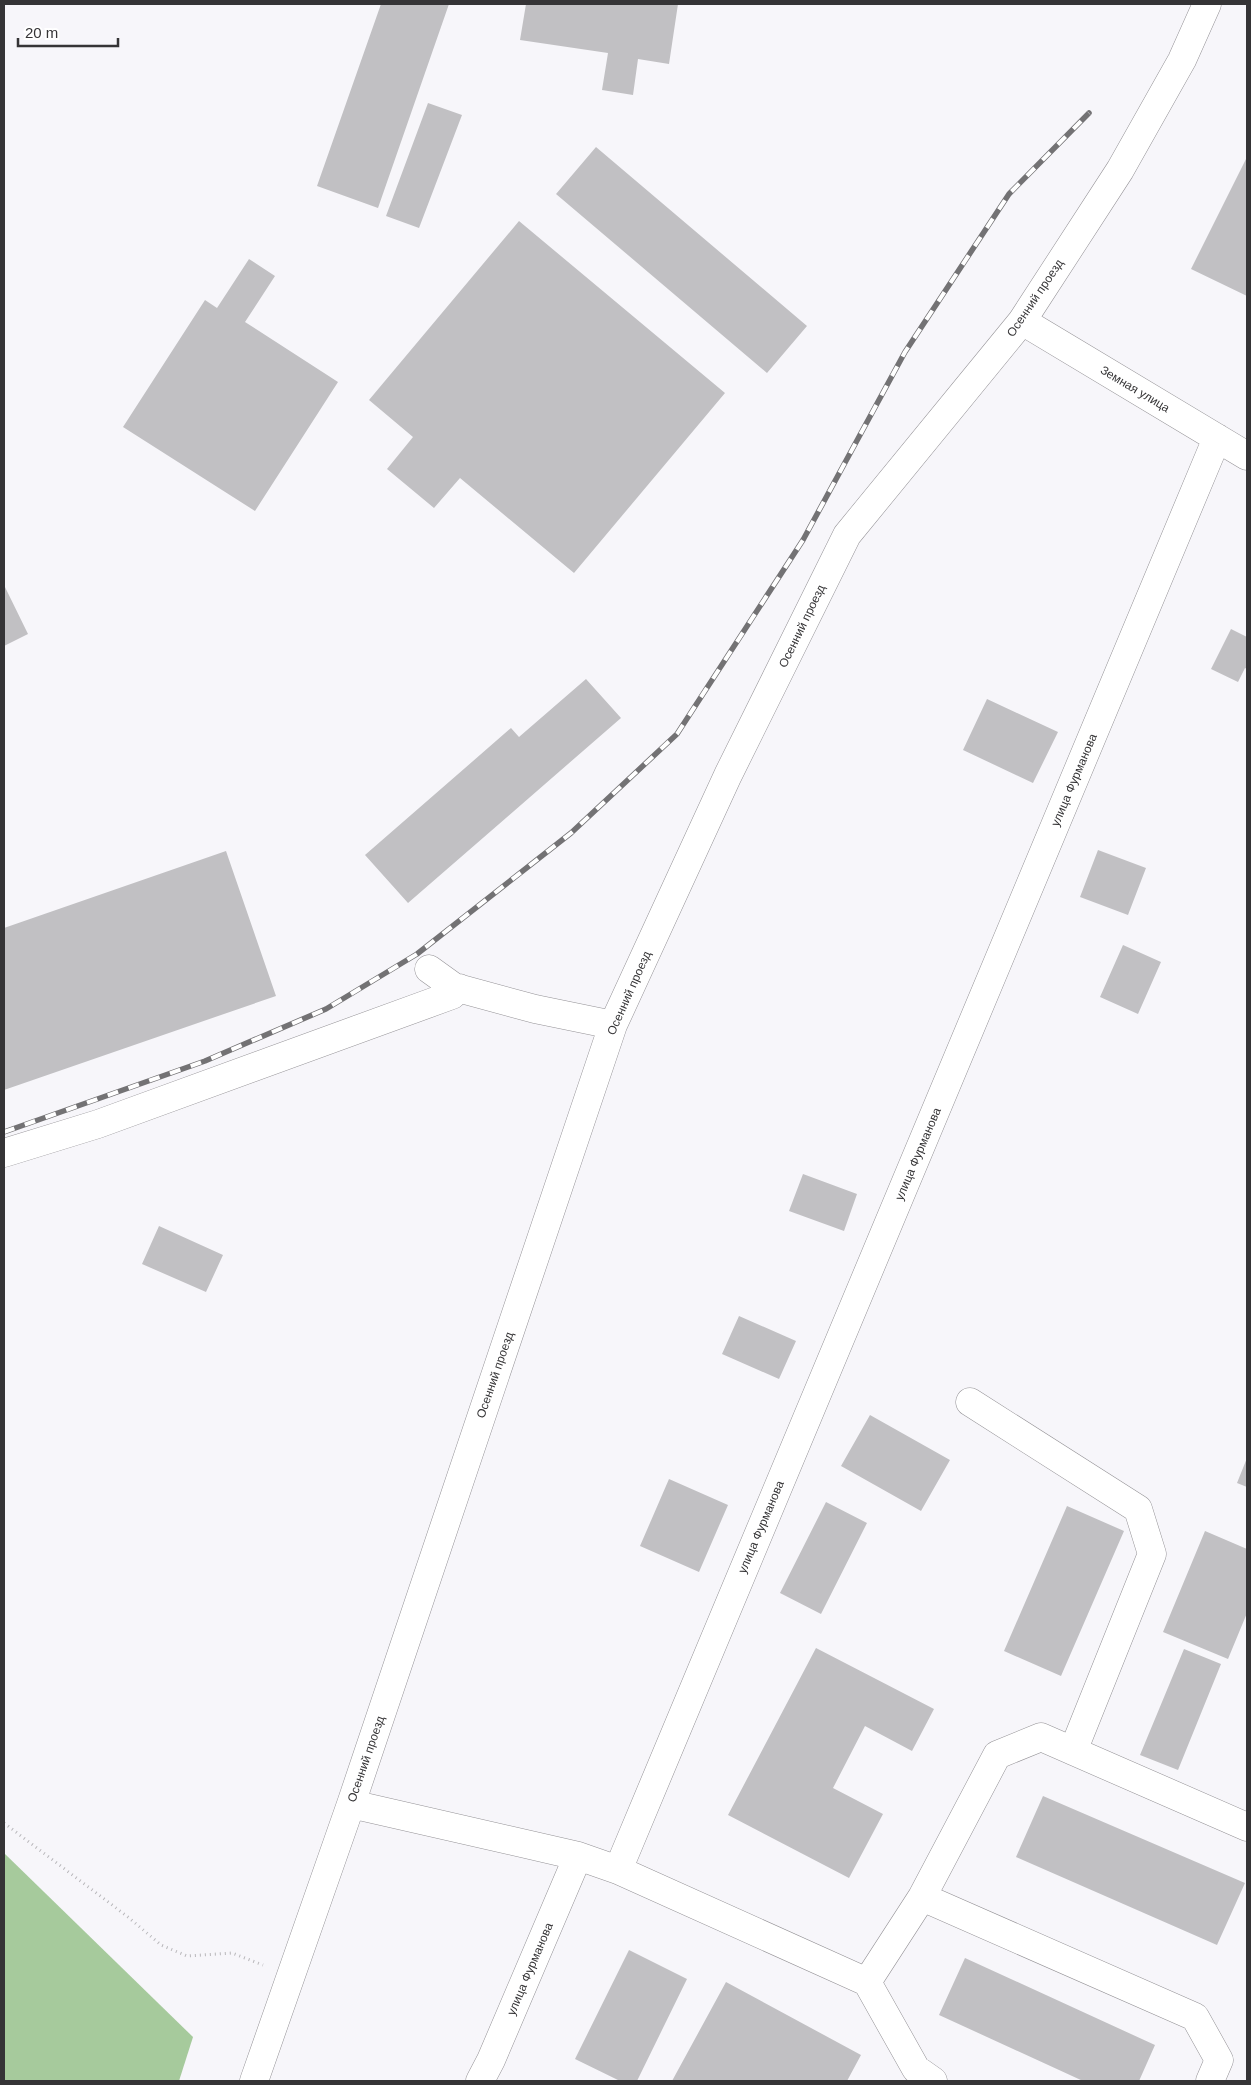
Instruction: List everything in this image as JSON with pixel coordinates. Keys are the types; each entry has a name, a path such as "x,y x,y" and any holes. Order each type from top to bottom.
{"street":[{"name":"Осенний проезд","path":"254,2081 351,1804 613,1025 728,775 847,534 1022,321 1120,170 1182,60 1207,4"},
{"name":"Земная улица","path":"1022,321 1247,456"},
{"name":"улица Фурманова","path":"618,1870 1218,438"},
{"path":"429,969 454,987 535,1009 613,1025"},
{"path":"4,1153 98,1124 452,995 460,988"},
{"path":"970,1402 1138,1509 1152,1554 1073,1751"},
{"path":"867,1982 922,1897 997,1755 1041,1737 1247,1826"},
{"path":"351,1804 578,1856 618,1870 867,1982 916,2068 933,2081"},
{"name":"улица Фурманова","path":"480,2081 495,2051 578,1856"},
{"path":"922,1897 1195,2017 1219,2060 1210,2081"}],"path":[{"path":"4,1823 128,1917 161,1945 186,1956 232,1953 291,1976"}],"green space":[{"path":"4,1853 193,2037 179,2081 4,2081"}],"building":[{"path":"381,4 449,4 378,208 317,186"},
{"path":"526,4 678,4 669,64 638,59 633,95 602,90 608,53 520,40"},
{"path":"428,103 462,115 419,228 386,216"},
{"path":"596,147 807,326 767,373 556,194"},
{"path":"1247,157 1247,296 1191,269"},
{"path":"519,221 725,393 574,573 460,478 434,508 387,469 413,437 369,400"},
{"path":"249,259 275,276 245,322 338,382 255,511 123,427 205,300 217,308"},
{"path":"4,585 28,634 4,646"},
{"path":"1231,629 1247,637 1247,669 1245,668 1238,682 1211,669"},
{"path":"586,679 621,718 408,903 365,855 511,728 519,737"},
{"path":"987,699 1058,732 1033,783 963,750"},
{"path":"1098,850 1146,868 1128,915 1080,897"},
{"path":"226,851 276,996 4,1090 4,928"},
{"path":"1123,945 1161,962 1138,1014 1100,997"},
{"path":"803,1174 857,1194 844,1231 789,1211"},
{"path":"159,1226 223,1255 206,1292 142,1264"},
{"path":"739,1316 796,1341 779,1379 722,1354"},
{"path":"870,1415 950,1460 921,1511 841,1466"},
{"path":"1247,1458 1247,1487 1237,1483"},
{"path":"669,1479 728,1505 699,1572 640,1546"},
{"path":"826,1502 867,1523 821,1614 780,1593"},
{"path":"1067,1506 1124,1531 1061,1676 1004,1651"},
{"path":"1205,1531 1247,1549 1247,1613 1228,1659 1163,1632"},
{"path":"816,1648 934,1709 912,1751 865,1726 833,1788 883,1814 849,1878 728,1815"},
{"path":"1184,1649 1221,1664 1178,1770 1140,1755"},
{"path":"1043,1796 1245,1883 1217,1945 1016,1857"},
{"path":"629,1950 687,1979 637,2081 620,2081 575,2059"},
{"path":"965,1958 1155,2045 1139,2081 1083,2081 939,2015"},
{"path":"726,1982 861,2055 847,2081 672,2081"}],"railway":[{"path":"4,1132 205,1061 326,1009 417,954 571,833 677,734 803,540 905,352 1009,194 1089,113"}]}
